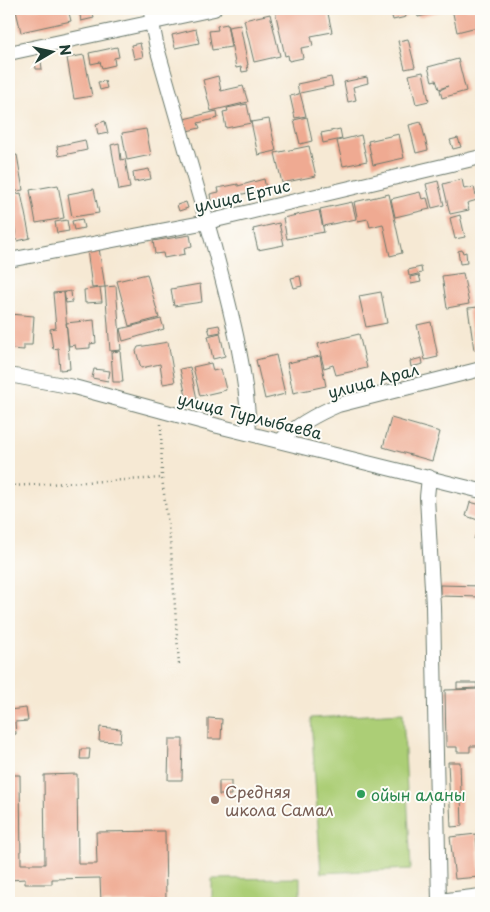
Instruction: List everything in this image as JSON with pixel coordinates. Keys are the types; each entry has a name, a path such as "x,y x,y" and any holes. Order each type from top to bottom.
{"street":[{"path":"9,52 151,16 214,9"},
{"path":"151,16 157,48 228,299 245,377 249,433"},
{"name":"улица Ертис","path":"9,260 207,222 481,157"},
{"name":"улица Арал","path":"281,440 298,426 338,405 481,369"},
{"name":"улица Турлыбаева","path":"9,376 74,387 481,491"},
{"path":"428,477 427,497 433,606 439,902 481,896"}],"path":[{"path":"161,410 162,478 171,549 179,665"},
{"path":"9,486 162,478"}],"green space":[{"name":"ойын аланы","path":"403,713 411,869 321,873 311,718"},
{"path":"300,878 300,903 212,903 212,879"}],"building":[{"path":"68,9 71,21 21,32 16,11"},
{"path":"79,9 92,9 94,18 81,21"},
{"path":"284,9 327,9 332,32 311,36 313,46 301,48 303,58 289,61 288,55 285,56 275,11"},
{"path":"390,9 404,9 406,17 393,20"},
{"path":"416,9 442,9 442,11 418,17"},
{"path":"452,9 481,9 481,26 457,32"},
{"path":"270,14 280,56 254,62 244,20"},
{"path":"227,24 231,47 212,50 209,31 218,30 217,26"},
{"path":"240,25 248,65 248,71 242,72 241,67 236,68 228,27"},
{"path":"196,29 199,43 175,48 172,35"},
{"path":"408,39 415,67 405,69 398,41"},
{"path":"140,43 143,57 134,59 131,45"},
{"path":"117,47 119,57 114,58 115,65 102,68 100,62 91,64 89,53"},
{"path":"84,55 92,96 74,99 67,58"},
{"path":"458,59 466,91 442,98 440,90 448,86 439,89 436,80 432,81 428,67"},
{"path":"41,61 42,69 36,69 35,62"},
{"path":"423,72 429,101 416,104 409,75"},
{"path":"218,76 221,91 243,86 248,102 211,111 203,80"},
{"path":"331,77 333,86 300,93 306,116 295,118 290,96 299,94 297,84"},
{"path":"367,77 368,83 353,87 356,100 348,102 344,82"},
{"path":"105,81 107,88 100,90 98,82"},
{"path":"247,104 251,123 226,128 223,112 228,111 227,108"},
{"path":"217,111 218,118 198,123 200,128 187,131 184,119"},
{"path":"307,117 312,141 300,144 294,120"},
{"path":"269,119 276,151 258,155 251,122"},
{"path":"105,121 108,133 98,135 96,124"},
{"path":"421,122 428,150 416,153 409,125"},
{"path":"146,129 151,155 127,160 122,133"},
{"path":"340,129 342,139 323,143 321,133"},
{"path":"399,134 404,158 373,165 368,141"},
{"path":"361,135 367,161 343,166 337,141"},
{"path":"458,138 461,147 453,149 450,140"},
{"path":"85,140 87,150 59,156 57,146"},
{"path":"119,143 121,160 125,159 130,188 119,190 111,145"},
{"path":"309,146 316,176 282,183 275,153"},
{"path":"17,155 23,190 11,192 9,156"},
{"path":"149,169 151,179 134,182 133,172"},
{"path":"264,179 266,189 211,201 210,194 219,192 218,188 238,184 238,186"},
{"path":"462,179 464,189 474,187 477,200 467,203 469,210 450,214 443,184"},
{"path":"438,181 444,205 432,208 426,184"},
{"path":"58,185 64,218 36,223 30,190"},
{"path":"94,189 99,213 72,217 68,194"},
{"path":"420,192 422,199 427,198 430,209 395,217 391,199"},
{"path":"21,193 30,238 17,241 9,196"},
{"path":"389,194 402,253 390,256 383,224 370,227 368,219 358,221 354,202"},
{"path":"186,202 188,208 179,211 177,205"},
{"path":"352,202 356,219 323,226 320,209"},
{"path":"319,210 324,232 287,239 283,218"},
{"path":"460,215 465,237 455,239 450,218"},
{"path":"82,219 84,228 74,230 72,221"},
{"path":"67,220 69,231 57,233 55,222"},
{"path":"279,223 284,245 258,250 253,229"},
{"path":"190,235 192,246 184,248 185,254 164,258 163,253 155,254 153,241"},
{"path":"99,248 105,287 92,288 87,249"},
{"path":"462,250 463,253 466,252 467,263 460,264 458,251"},
{"path":"421,267 422,273 409,276 408,270"},
{"path":"463,273 469,304 447,308 442,276"},
{"path":"147,274 159,318 129,326 117,281"},
{"path":"419,275 421,282 411,284 410,277"},
{"path":"300,276 302,286 294,288 291,278"},
{"path":"200,284 202,302 174,306 171,289"},
{"path":"116,286 121,350 110,351 105,287"},
{"path":"100,288 102,302 85,303 84,290"},
{"path":"71,291 72,302 66,303 64,292"},
{"path":"64,292 70,369 60,370 58,348 53,349 50,329 56,328 53,293"},
{"path":"381,292 387,323 366,327 359,296"},
{"path":"479,307 481,349 474,350 468,308"},
{"path":"9,314 34,316 32,345 24,345 24,350 11,349 12,345 9,345"},
{"path":"161,319 164,329 123,341 120,329"},
{"path":"94,320 96,343 90,344 90,348 76,349 75,345 69,346 66,323"},
{"path":"431,322 438,357 425,360 417,325"},
{"path":"219,325 221,332 210,334 208,327"},
{"path":"220,333 225,356 213,359 208,336"},
{"path":"359,334 367,368 336,375 333,365 324,368 318,344"},
{"path":"168,342 175,382 163,384 160,364 141,368 136,351 138,347"},
{"path":"120,351 123,382 113,382 111,352"},
{"path":"276,355 285,394 265,399 256,360"},
{"path":"320,356 326,386 293,393 287,363"},
{"path":"422,358 423,364 411,367 410,361"},
{"path":"211,363 213,371 221,369 226,390 200,396 193,367"},
{"path":"190,367 197,399 187,401 180,369"},
{"path":"94,369 110,371 108,381 92,378"},
{"path":"391,418 440,432 432,461 383,447"},
{"path":"470,502 481,505 481,521 466,516"},
{"path":"477,531 481,533 481,541 474,539"},
{"path":"440,585 481,586 481,597 440,596"},
{"path":"457,683 477,683 477,688 457,689"},
{"path":"479,689 480,746 470,746 470,752 457,752 457,747 446,747 445,690"},
{"path":"26,708 28,721 15,722 16,734 9,735 9,710"},
{"path":"208,718 222,719 221,739 208,739"},
{"path":"100,727 121,729 120,742 99,741"},
{"path":"169,739 183,739 182,780 168,780"},
{"path":"81,749 90,749 89,759 80,759"},
{"path":"448,762 460,762 462,826 451,827"},
{"path":"77,774 78,864 97,864 96,832 165,831 166,902 101,903 100,878 52,879 52,884 25,884 25,879 9,880 9,775 20,775 21,864 45,864 44,775"},
{"path":"219,781 231,781 231,795 219,795"},
{"path":"476,834 480,877 455,879 450,837"}],"place":[{"name":"ойын аланы","path":"361,794"},
{"name":"Средняя школа Самал","path":"215,800"}]}
